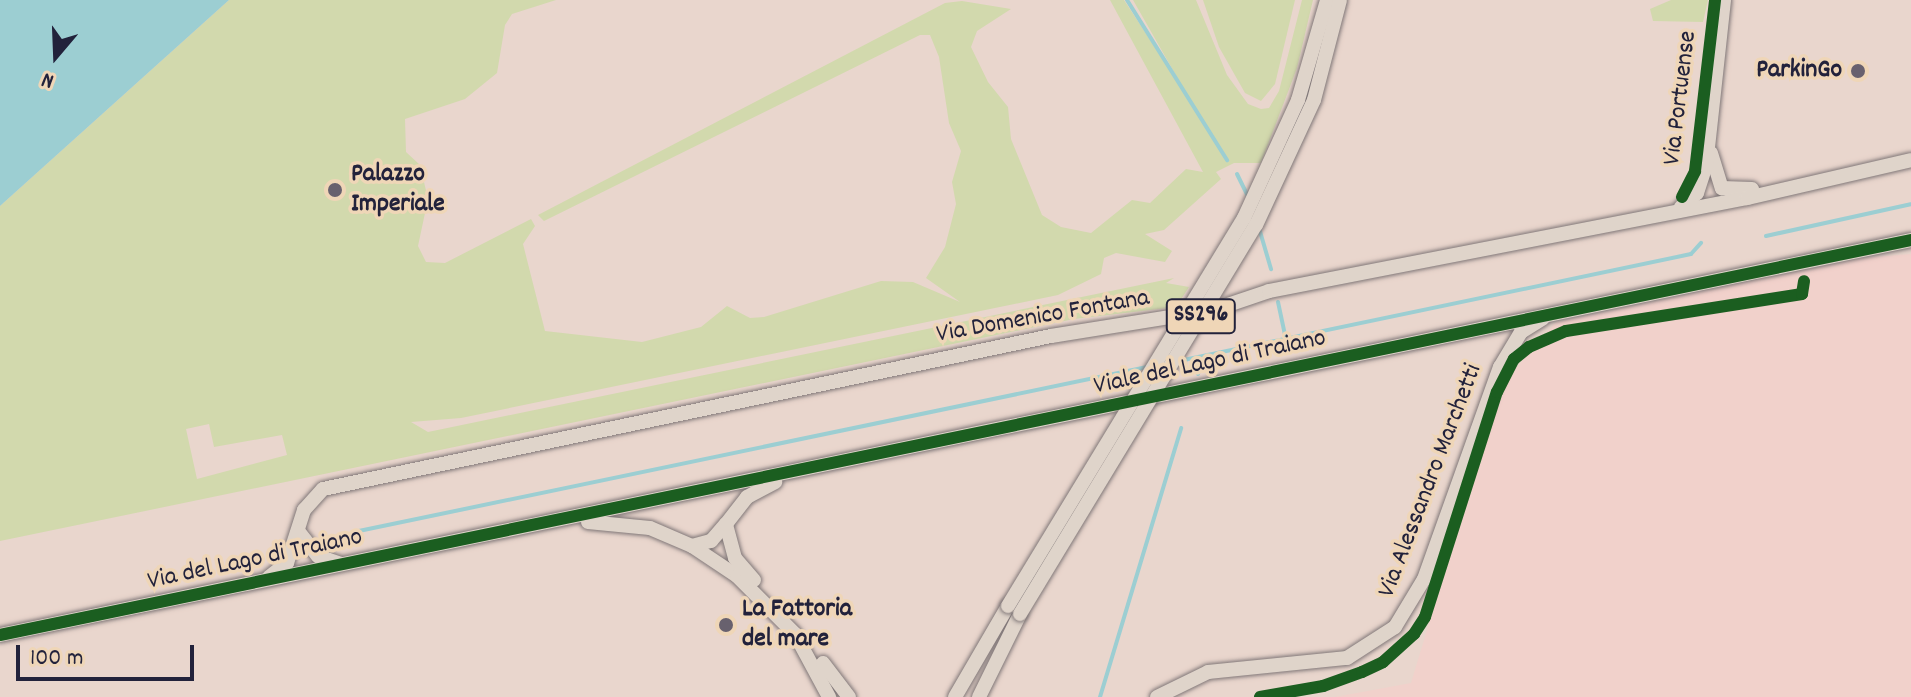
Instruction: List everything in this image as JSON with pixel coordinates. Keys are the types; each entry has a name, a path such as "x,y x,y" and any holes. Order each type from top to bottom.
{"street":[{"name":"SS296","path":"979,697 1014,610 1244,218 1298,100 1327,0"},
{"name":"SS296","path":"955,697 972,666 1014,610 1256,225 1314,100 1340,0"},
{"name":"Via Portuense","path":"1673,210 1697,193 1708,137 1724,0"},
{"name":"Via Portuense","path":"1708,137 1722,188 1776,188"},
{"name":"Via Domenico Fontana","path":"299,532 304,510 323,489 1051,336 1213,310 1269,291 1911,160"},
{"name":"Viale del Lago di Traiano","path":"519,528 1911,240"},
{"name":"Via Alessandro Marchetti","path":"1157,697 1208,672 1336,661 1387,636 1420,589 1505,357 1524,329 1558,313"},
{"path":"692,546 711,541 747,497 806,470"},
{"path":"544,524 621,521 692,546 737,576 784,619 829,697"},
{"path":"726,524 725,535 742,568 789,614 830,677 849,697"},
{"name":"Via del Lago di Traiano","path":"0,635 519,528"},
{"path":"299,532 318,556 343,564"},
{"path":"264,580 287,563 299,532"},
{"path":"945,697 972,666"}],"shaded area":[{"path":"1911,254 1911,697 1335,697 1411,683 1501,385 1556,322 1860,258"}],"green space":[{"path":"229,0 556,0 512,14 505,25 497,73 465,99 405,119 406,152 420,165 428,199 418,246 426,262 445,263 531,219 535,226 523,244 545,331 642,342 701,327 727,306 750,318 764,317 881,281 913,282 960,302 926,278 945,247 956,204 952,182 961,151 949,123 939,57 930,35 920,35 544,221 538,215 945,3 962,1 1011,9 977,31 971,47 988,82 1008,107 1011,139 1042,215 1061,227 1091,233 1132,200 1150,203 1186,169 1203,172 1110,0 1124,0 1194,107 1133,0 1196,0 1227,75 1248,104 1261,109 1269,108 1279,91 1302,0 1313,0 1297,68 1261,163 1234,163 1216,172 1221,179 1164,230 1145,234 1172,251 1165,262 1116,253 1104,258 1101,274 1058,295 461,418 411,422 428,432 1174,278 1166,283 1189,287 1176,307 1074,319 0,541 0,206","holes":["209,424 214,447 282,435 287,455 197,479 186,429"]},
{"path":"1203,0 1295,0 1275,84 1261,101 1245,93 1219,47"},
{"path":"1671,0 1708,0 1703,22 1653,21 1650,9"}],"water":[{"path":"0,0 229,0 0,206"}],"waterway":[{"path":"1127,0 1227,160"},
{"path":"1237,174 1248,197"},
{"path":"1766,236 1911,204"},
{"path":"1259,228 1271,269"},
{"path":"1179,361 1691,254 1701,243"},
{"path":"1278,302 1286,339"},
{"path":"1198,374 1203,357"},
{"path":"354,532 1147,367"},
{"path":"1100,697 1181,428"}],"cycle path":[{"path":"1682,197 1695,171 1715,0"},
{"path":"0,635 1911,240"},
{"path":"1260,697 1323,686 1362,672 1383,662 1414,634 1425,617 1497,392 1514,359 1529,347 1566,331 1802,294 1804,281"}],"place":[{"name":"ParkinGo","path":"1858,71"},
{"name":"Palazzo Imperiale","path":"335,190"},
{"name":"La Fattoria del mare","path":"726,625"}]}
